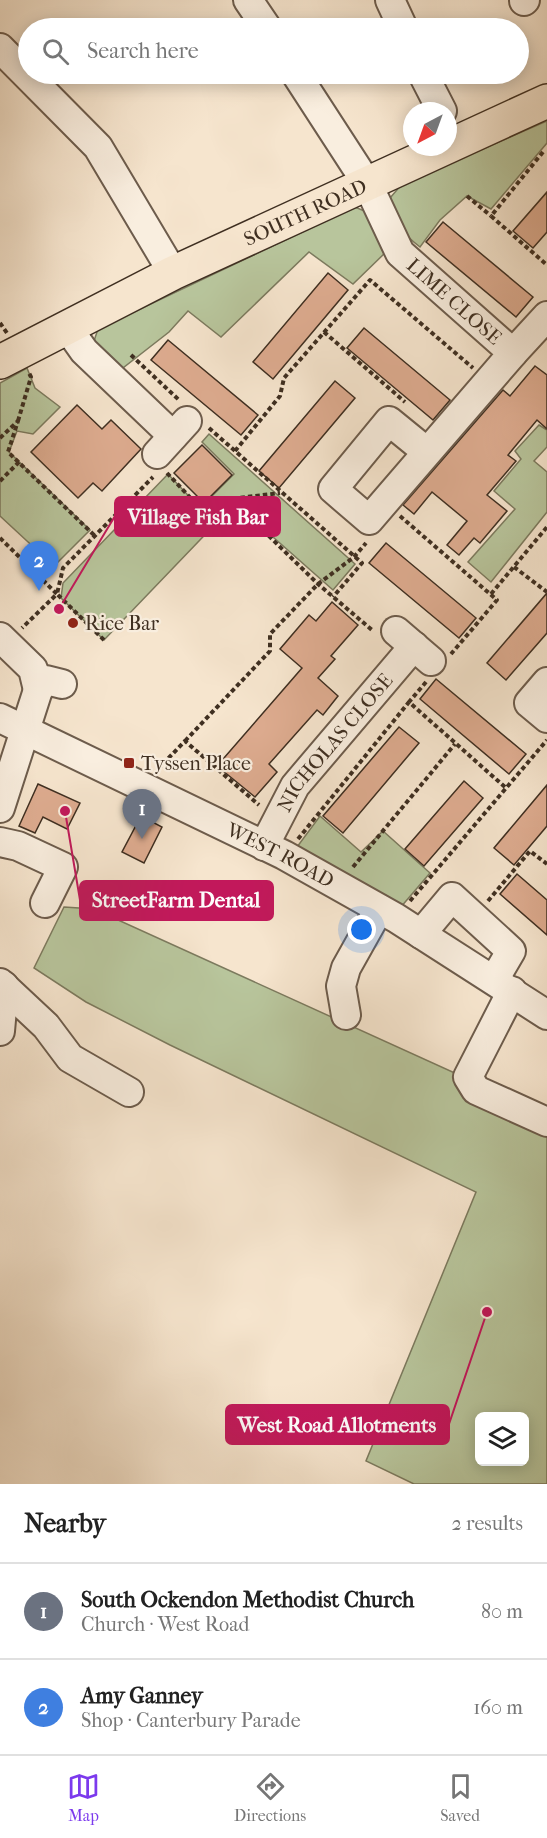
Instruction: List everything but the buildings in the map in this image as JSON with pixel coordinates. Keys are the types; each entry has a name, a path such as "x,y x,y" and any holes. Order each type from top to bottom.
{"main road":[{"name":"SOUTH ROAD","path":"457,132 547,101"},
{"name":"SOUTH ROAD","path":"10,356 173,273 368,184 415,156"}],"street":[{"path":"248,0 260,18"},
{"path":"390,0 398,18"},
{"path":"0,48 18,66"},
{"path":"36,84 99,147 173,273"},
{"name":"LIME CLOSE","path":"303,84 368,184 400,254 513,353"},
{"path":"428,84 437,102"},
{"name":"LIME CLOSE","path":"426,452 547,316"},
{"path":"67,327 84,351 174,442"},
{"path":"0,808 26,732 50,687 3,640"},
{"name":"NICHOLAS CLOSE","path":"274,851 295,786 404,642"},
{"path":"547,682 529,703 547,718"},
{"name":"WEST ROAD","path":"0,718 143,785 337,885 388,913 547,1015"},
{"path":"0,842 18,846 63,867 45,903"},
{"path":"421,934 452,897 511,951 503,985 468,1077 476,1090 547,1122"},
{"path":"346,1015 341,986 346,968 388,913"},
{"path":"1,1004 46,1026 70,1058 129,1092"}],"path":[{"path":"491,216 543,152"},
{"path":"467,196 547,265"},
{"path":"235,452 280,396 284,378 370,280 481,375"},
{"path":"324,332 410,405"},
{"path":"131,355 174,442 200,508 201,538"},
{"path":"10,356 31,377 8,452 95,536"},
{"path":"0,438 18,421"},
{"path":"3,640 57,594 63,568 95,536 174,442 208,427 280,493 362,563 333,597"},
{"path":"0,481 19,462"},
{"path":"200,508 231,499 280,493"},
{"path":"231,499 333,597 404,642"},
{"path":"491,594 547,527"},
{"path":"0,538 104,640"},
{"path":"514,567 547,592"},
{"path":"274,851 409,702"},
{"path":"388,913 547,739"},
{"path":"143,785 185,741 263,807"},
{"path":"337,885 455,744"},
{"path":"476,917 530,851 547,864"}],"green space":[{"path":"547,121 547,143 491,209 467,196 440,220 420,247 403,231 390,198 402,184"},
{"path":"355,207 369,213 387,251 353,284 309,252 221,337 188,311 169,332 119,371 92,347 98,329"},
{"path":"27,368 35,388 60,407 33,434 17,431 9,452 90,530 54,566 0,516 0,383"},
{"path":"539,425 547,430 547,447 534,461 547,472 547,512 491,582 468,562 515,509 494,491 521,459 515,451"},
{"path":"209,434 355,564 333,590 230,499 218,508 221,518 104,640 61,598 63,583 168,474 200,508 234,474 202,442"},
{"path":"320,816 361,852 383,831 430,873 400,908 343,872 297,847"},
{"path":"64,907 94,909 547,1115 547,1484 414,1484 366,1461 476,1192 170,1045 86,1002 34,968"}],"place":[{"name":"Amy Ganney","path":"39,591"},
{"name":"Village Fish Bar","path":"59,609"},
{"name":"Rice Bar","path":"73,623"},
{"name":"Tyssen Place","path":"129,763"},
{"name":"StreetFarm Dental","path":"65,811"},
{"name":"South Ockendon Methodist Church","path":"142,839"},
{"name":"West Road Allotments","path":"487,1312"}]}
